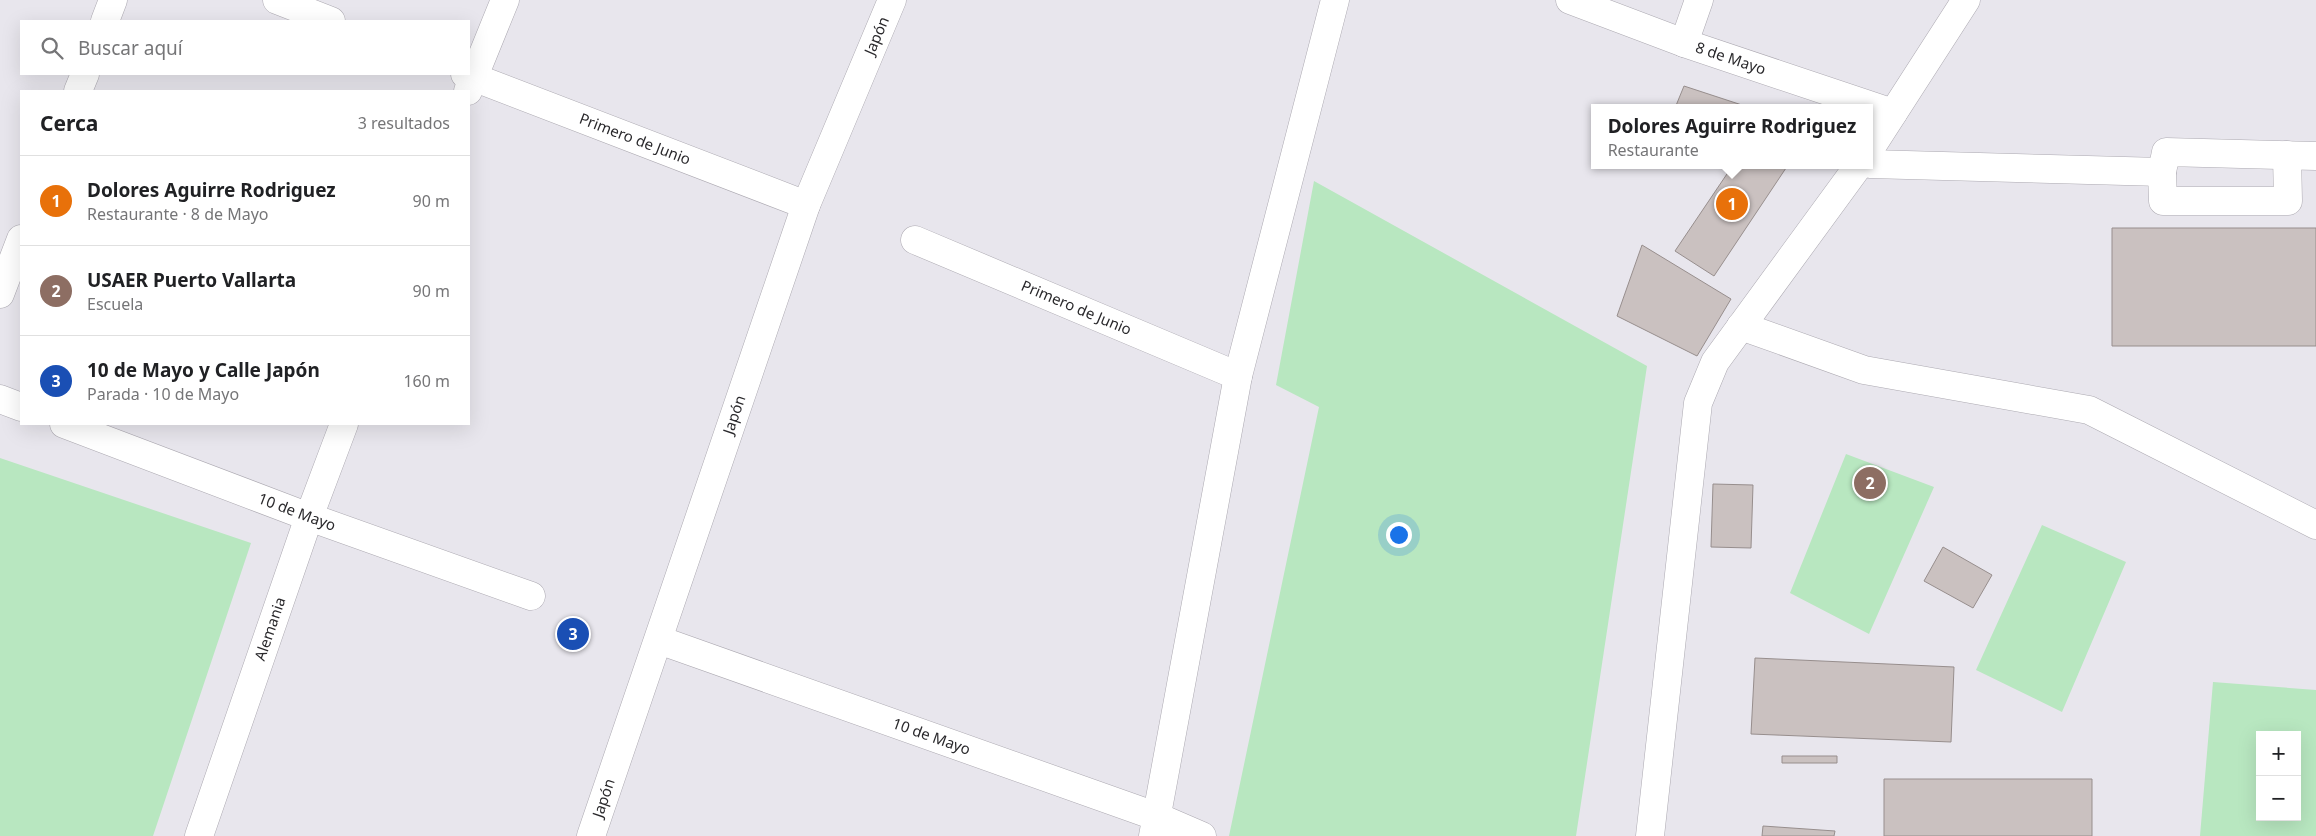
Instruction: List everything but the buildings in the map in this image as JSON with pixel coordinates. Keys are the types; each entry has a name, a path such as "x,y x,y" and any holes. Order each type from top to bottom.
{"street":[{"path":"105,20 113,0"},
{"path":"277,0 328,20"},
{"path":"469,81 505,0"},
{"name":"Japón","path":"591,836 806,205 892,0"},
{"path":"1155,826 1238,376 1335,0"},
{"name":"8 de Mayo","path":"1570,0 1684,43 1866,104"},
{"path":"1684,43 1699,0"},
{"path":"1873,144 1966,0"},
{"path":"78,90 85,75"},
{"name":"Primero de Junio","path":"469,81 806,205"},
{"name":"8 de Mayo","path":"1873,106 1893,113"},
{"path":"2287,155 2288,201 2163,201 2162,172 2166,152 2287,155 2316,156"},
{"path":"1873,164 2162,172"},
{"path":"1650,836 1698,403 1715,362 1856,169"},
{"name":"Primero de Junio","path":"915,240 1238,376"},
{"path":"0,294 20,242"},
{"path":"1740,326 1864,370 2088,410 2316,525"},
{"path":"0,399 20,408"},
{"name":"10 de Mayo","path":"67,425 309,517 531,596"},
{"name":"Alemania","path":"198,836 309,517 344,425"},
{"name":"10 de Mayo","path":"659,640 1155,826 1202,836"}],"green space":[{"path":"1314,181 1647,366 1576,836 1229,836 1319,407 1276,385"},
{"path":"1846,454 1934,487 1869,634 1790,593"},
{"path":"0,458 251,543 153,836 0,836"},
{"path":"2042,525 2126,562 2062,712 1976,670"},
{"path":"2213,682 2316,690 2316,836 2200,836"}],"place":[{"name":"Dolores Aguirre Rodriguez","path":"1732,204"},
{"name":"USAER Puerto Vallarta","path":"1870,483"},
{"name":"10 de Mayo y Calle Japón","path":"573,634"}]}
